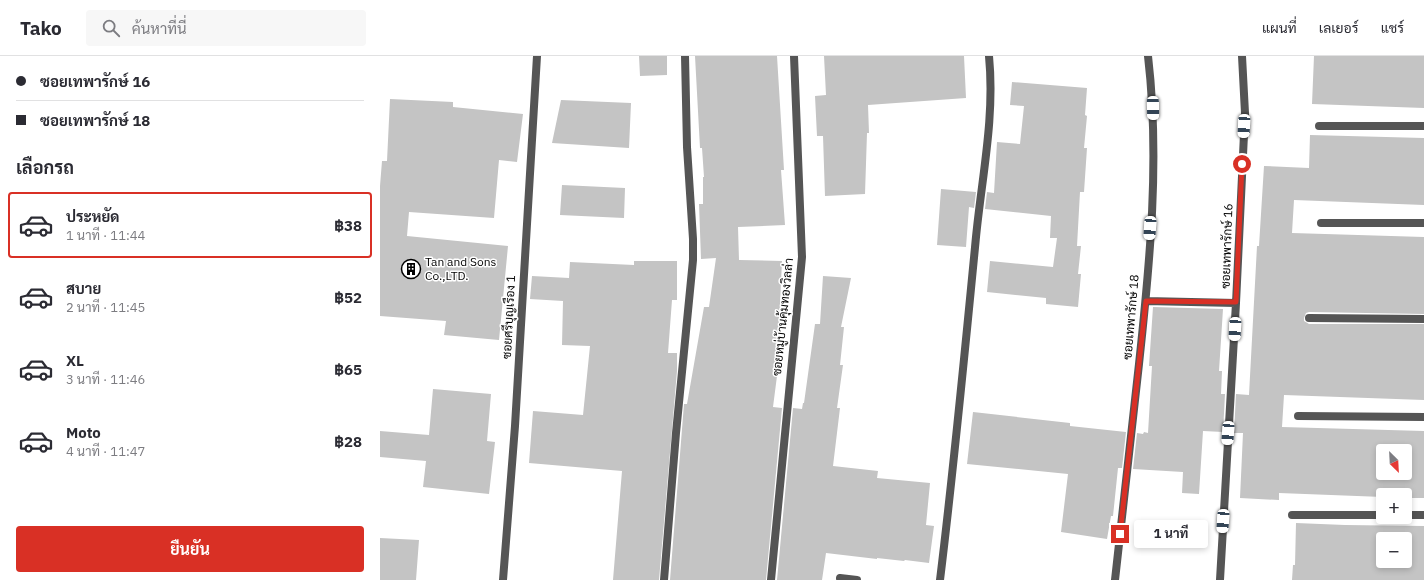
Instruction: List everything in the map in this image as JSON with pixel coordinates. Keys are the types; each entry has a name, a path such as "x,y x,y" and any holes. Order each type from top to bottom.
{"street":[{"name":"ซอยศรีบุญเรือง 1","path":"503,580 514,434 537,56"},
{"path":"664,580 676,433 693,260 687,147 685,56"},
{"name":"ซอยหมู่บ้านคุ้มทองวิลล่า","path":"771,580 802,257 794,56"},
{"path":"940,580 954,462 977,223 990,118 991,80 989,56"},
{"name":"ซอยเทพารักษ์ 18","path":"1115,580 1146,301 1154,170 1153,93 1148,56"},
{"name":"ซอยเทพารักษ์ 16","path":"1220,580 1245,113 1242,56"},
{"path":"1319,126 1424,126"},
{"path":"1321,222 1424,222"},
{"path":"1146,301 1236,302"},
{"path":"1309,318 1424,319"},
{"path":"1298,416 1424,417"},
{"path":"1292,515 1376,515"},
{"path":"1412,515 1424,515"},
{"path":"840,578 857,580"}],"building":[{"path":"639,56 667,56 667,75 640,76"},
{"path":"695,56 777,56 784,170 781,170 785,225 738,227 739,260 782,261 778,345 781,345 773,407 782,408 766,580 670,580 684,404 687,404 704,307 709,307 716,258 701,259 699,204 703,204 704,177 702,148 700,148"},
{"path":"824,56 964,56 966,98 868,105 869,133 867,133 865,194 825,196 823,136 817,136 815,96 826,95"},
{"path":"1314,56 1424,56 1424,108 1312,104"},
{"path":"1012,82 1087,88 1085,115 1087,116 1084,148 1087,148 1084,192 1080,192 1077,246 1081,246 1078,274 1081,274 1078,307 1046,304 1046,298 987,292 990,261 1053,267 1057,238 1050,238 1051,216 985,209 987,192 994,193 997,142 1020,144 1024,106 1010,105"},
{"path":"390,99 453,102 453,107 523,114 517,162 499,160 494,218 409,212 407,236 508,246 499,340 444,335 446,321 380,316 380,186 382,161 387,161"},
{"path":"561,100 631,103 629,148 552,143"},
{"path":"1310,135 1424,138 1424,205 1294,200 1292,233 1424,237 1424,314 1309,312 1306,313 1304,321 1309,324 1424,324 1424,400 1284,395 1282,427 1424,431 1424,498 1412,498 1412,488 1376,488 1376,497 1279,493 1279,500 1240,498 1243,433 1234,433 1236,394 1249,395 1257,246 1259,246 1264,166 1309,168"},
{"path":"562,185 625,188 624,218 560,215"},
{"path":"941,189 976,192 974,208 969,207 966,247 937,245"},
{"path":"634,261 677,261 677,300 672,300 668,353 677,353 677,371 659,580 613,580 622,471 529,463 533,411 583,415 590,346 562,345 563,301 530,299 532,276 569,278 570,262 634,265"},
{"path":"823,276 851,278 841,327 844,327 840,365 843,365 837,408 840,408 833,466 878,471 877,478 930,483 926,525 934,526 929,563 826,553 822,580 777,580 793,408 802,409 804,403 815,324 820,324"},
{"path":"1153,307 1223,309 1219,371 1222,371 1221,394 1225,394 1223,432 1203,431 1199,494 1182,493 1183,472 1133,469 1137,433 1148,433 1152,366 1149,366"},
{"path":"433,389 491,394 487,441 495,442 489,494 423,487 426,461 380,457 380,431 429,435"},
{"path":"973,412 1070,423 1070,426 1126,432 1122,468 1118,468 1113,516 1111,516 1107,539 1061,532 1068,474 967,464"},
{"path":"1296,523 1424,526 1424,580 1292,580 1293,565 1295,565"},
{"path":"380,538 419,540 416,580 380,580"}],"place":[{"name":"Tan and Sons Co.,LTD.","path":"411,269"}],"route":[{"path":"1120,534 1146,301 1236,302 1242,164"}]}
